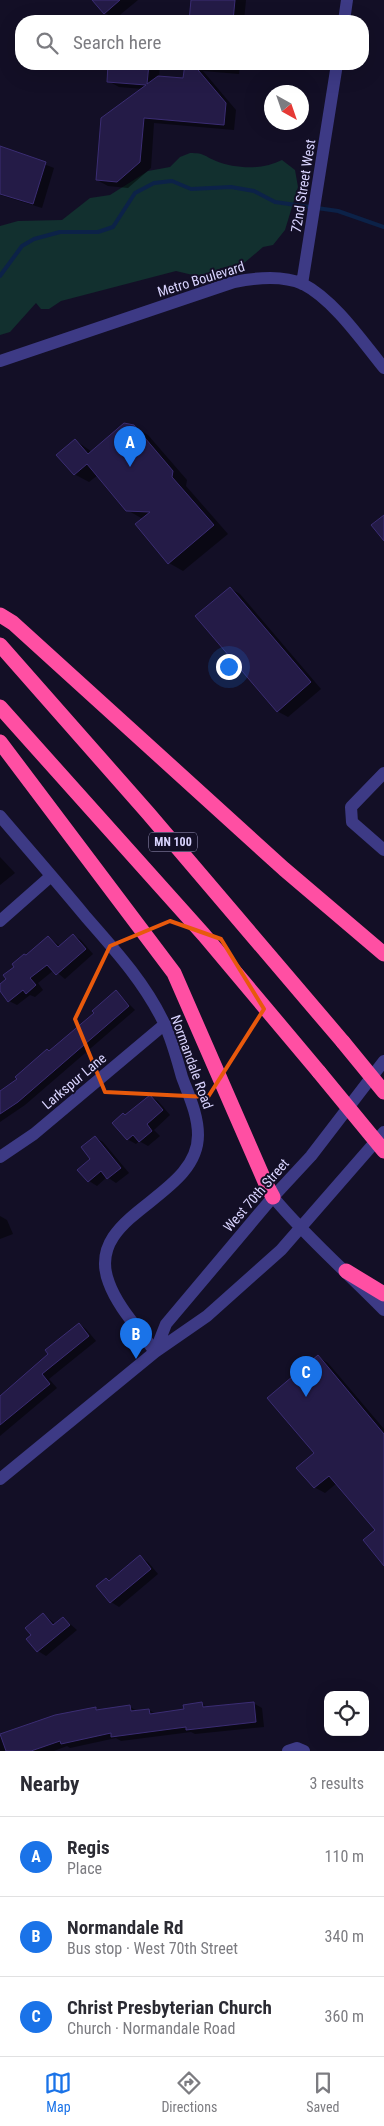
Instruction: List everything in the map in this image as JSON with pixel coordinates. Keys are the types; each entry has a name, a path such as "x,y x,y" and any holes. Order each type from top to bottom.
{"highway":[{"path":"0,615 13,623 284,869 384,954"},
{"name":"MN 100","path":"0,645 154,820 384,1092"},
{"name":"MN 100","path":"0,707 204,935 384,1151"},
{"path":"0,742 174,973 260,1172 273,1196"},
{"path":"346,1271 384,1294"}],"street":[{"path":"345,15 347,0"},
{"name":"72nd Street West","path":"302,284 336,70"},
{"name":"Metro Boulevard","path":"0,360 234,282 256,278 302,284 336,310 384,368"},
{"path":"384,773 351,807 352,822 384,850"},
{"name":"Normandale Road","path":"0,816 128,965 147,992 165,1024 196,1119 198,1136 196,1152 188,1168 176,1181 122,1226 107,1251 105,1267 108,1282 155,1352"},
{"path":"0,921 51,876"},
{"name":"Larkspur Lane","path":"0,1156 34,1134 165,1024"},
{"name":"West 70th Street","path":"155,1352 166,1324 273,1196 311,1156 384,1061"},
{"name":"West 70th Street","path":"0,1479 155,1352 207,1316 281,1250 384,1132"},
{"path":"273,1196 299,1228 346,1271 384,1310"},
{"path":"288,1751 297,1748 304,1751"}],"highlighted area":[{"path":"170,921 221,939 264,1009 208,1097 105,1092 75,1019 110,946"}],"green space":[{"path":"190,153 202,154 224,164 241,167 266,166 282,160 295,170 298,187 285,230 273,245 263,247 243,264 221,268 212,273 197,276 176,271 61,301 49,309 41,309 36,303 10,332 0,335 0,226 18,221 62,220 90,198 110,195 148,171 170,167 180,157"}],"building":[{"path":"92,0 120,0 104,14"},
{"path":"191,0 235,0 234,15 190,15"},
{"path":"108,70 148,70 147,84 158,76 183,78 184,70 198,70 226,103 224,125 144,118 140,162 117,182 96,180 101,118 146,85 107,82"},
{"path":"0,146 46,162 33,204 0,194"},
{"path":"124,423 134,425 173,471 172,477 214,525 168,564 135,524 150,512 126,511 87,464 74,475 56,455 75,439 88,454"},
{"path":"384,515 384,541 371,525"},
{"path":"230,587 311,682 277,712 195,616"},
{"path":"73,934 86,949 56,975 47,965 30,978 36,985 26,994 23,990 8,1002 0,991 0,984 6,979 3,975 14,967 12,964 48,936 58,947"},
{"path":"116,990 129,1006 18,1102 0,1114 0,1091 17,1079 15,1077 47,1049 49,1051 94,1013 92,1011"},
{"path":"150,1095 163,1110 147,1124 152,1131 139,1142 133,1135 127,1140 112,1123 123,1113 125,1115"},
{"path":"95,1136 121,1168 107,1179 101,1171 88,1182 77,1170 90,1159 81,1147"},
{"path":"79,1323 89,1336 42,1374 50,1384 0,1425 0,1396 48,1354 45,1350"},
{"path":"318,1355 384,1434 384,1566 363,1540 375,1530 329,1476 314,1488 296,1468 314,1453 267,1398"},
{"path":"140,1555 151,1569 110,1603 96,1586 106,1578 109,1581"},
{"path":"43,1613 53,1625 63,1617 70,1625 37,1652 26,1639 31,1635 25,1628"},
{"path":"202,1702 203,1707 254,1702 256,1722 186,1730 186,1727 111,1737 111,1733 61,1744 60,1741 31,1751 6,1751 0,1734 55,1715 96,1707 96,1710 130,1705 131,1711 149,1709 150,1714 184,1709 183,1705"}],"waterway":[{"path":"0,276 22,246 34,239 60,232 98,232 113,227 135,193 154,183 172,181 191,189 231,187 254,191 275,202 338,211 384,227"}],"place":[{"name":"Regis","path":"130,467"},
{"name":"Normandale Rd","path":"136,1359"},
{"name":"Christ Presbyterian Church","path":"306,1397"}]}
